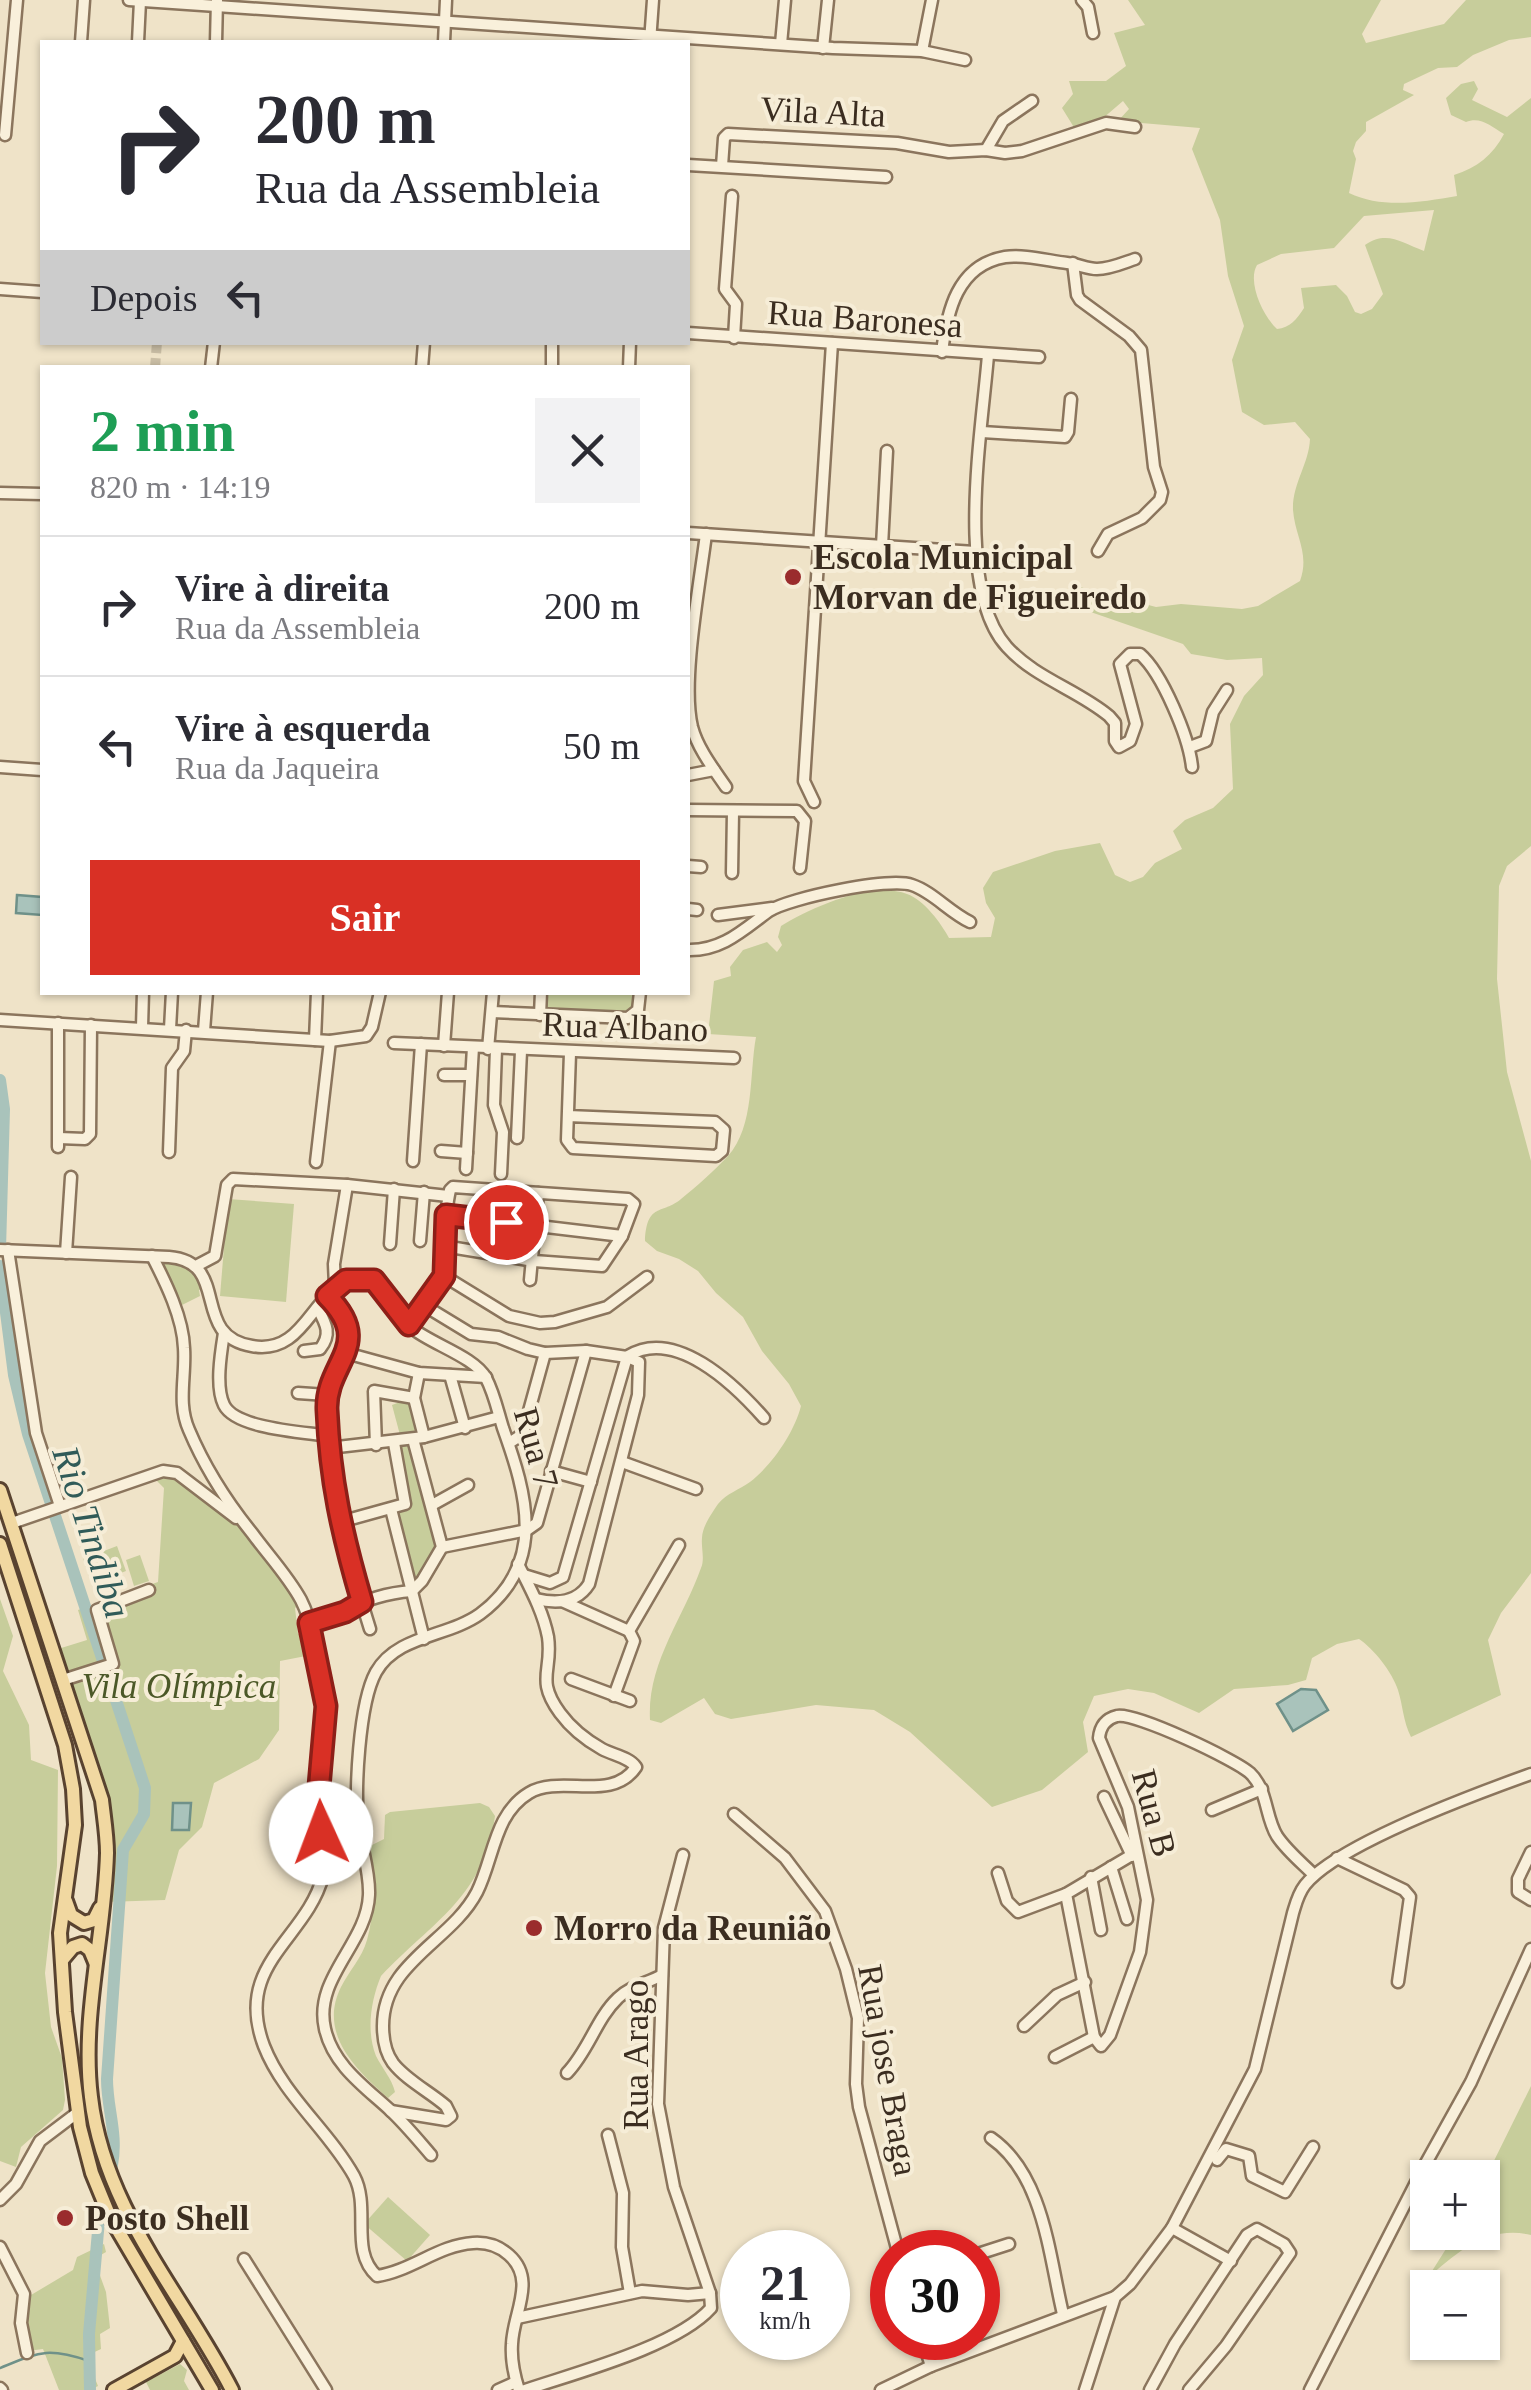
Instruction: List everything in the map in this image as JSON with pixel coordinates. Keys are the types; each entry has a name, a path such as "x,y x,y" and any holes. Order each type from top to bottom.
{"main road":[{"path":"0,1490 102,1800 107,1850 105,1890 89,2042 95,2121 126,2216 232,2390"},
{"path":"0,1544 53,1703 71,1772 74,1826 60,1934 77,2113 92,2173 110,2218 212,2390"},
{"path":"66,1899 71,1915 87,1923 98,1914 105,1890"},
{"path":"62,1961 73,1947 82,1944 90,1950 96,1964"},
{"path":"114,2390 175,2356 183,2340"},
{"path":"175,2356 194,2358"}],"street":[{"path":"5,135 17,0"},
{"path":"81,40 84,0"},
{"path":"129,0 650,38 922,51 964,60"},
{"path":"444,40 446,0"},
{"path":"650,38 653,0"},
{"path":"781,44 785,0"},
{"path":"823,48 828,0"},
{"path":"922,51 932,0"},
{"path":"1082,0 1088,7 1093,33"},
{"path":"138,40 140,1"},
{"path":"216,40 218,4"},
{"path":"986,150 1004,122 1032,101"},
{"path":"986,150 1022,151 1106,123 1135,127"},
{"name":"Vila Alta","path":"722,166 724,138 728,134 897,143 949,152 986,150"},
{"name":"Vila Alta","path":"690,164 886,177"},
{"path":"732,196 725,289 736,304 734,338"},
{"path":"942,352 948,311 964,280 976,270 1006,256 1103,269 1135,260"},
{"path":"1073,263 1077,295 1141,350 1154,466 1162,492 1160,500 1142,518 1108,534 1098,551"},
{"path":"0,289 40,292"},
{"name":"Rua Baronesa","path":"690,333 1039,357"},
{"path":"814,802 804,781 832,342"},
{"path":"988,355 975,552 991,624 1007,647 1025,663 1109,716 1115,722 1115,741 1119,746 1130,741 1136,724 1120,664 1135,652 1150,665 1183,727 1192,767"},
{"path":"982,432 1064,437 1068,432 1071,399"},
{"path":"882,546 887,451"},
{"path":"0,493 40,494"},
{"path":"690,533 975,552"},
{"path":"706,534 692,626 690,713 700,749 726,787"},
{"path":"1190,748 1206,740 1213,712 1227,690"},
{"path":"0,767 40,770"},
{"path":"690,775 714,770"},
{"path":"690,810 797,811 805,821 800,868"},
{"path":"732,873 733,812"},
{"path":"690,866 701,867"},
{"path":"718,915 773,908 894,881 924,890 970,922"},
{"path":"690,950 725,942 773,908"},
{"path":"142,1027 143,995"},
{"path":"170,1029 172,995"},
{"path":"204,1031 207,995"},
{"path":"315,1040 317,995"},
{"path":"0,1020 330,1041 362,1038 369,1033 379,995"},
{"path":"444,1046 448,995"},
{"path":"492,995 494,1105 503,1132 501,1174"},
{"path":"540,1015 541,995"},
{"path":"492,1012 628,1018 638,1010 640,995"},
{"path":"58,1023 58,1143 90,1134 91,1025"},
{"path":"169,1152 172,1068 184,1052 186,1030"},
{"path":"316,1162 330,1041"},
{"name":"Rua Albano","path":"394,1043 734,1058"},
{"path":"413,1161 421,1044"},
{"path":"466,1169 473,1047"},
{"path":"517,1138 521,1051"},
{"path":"568,1116 715,1122 724,1130 722,1151 716,1156 578,1150 567,1140 570,1053"},
{"path":"444,1075 472,1076"},
{"path":"441,1151 467,1153"},
{"path":"66,1252 71,1177"},
{"path":"54,1508 36,1433 4,1250 180,1258 198,1265 215,1256 227,1185 233,1179 449,1193 458,1186 628,1199 634,1208 622,1236 602,1266 444,1246"},
{"path":"198,1265 224,1333 238,1343 255,1347 280,1343 292,1336 335,1286 334,1264 347,1185"},
{"path":"390,1244 394,1190"},
{"path":"420,1241 424,1192"},
{"path":"409,1325 444,1276 449,1193"},
{"path":"530,1280 538,1193"},
{"path":"446,1215 622,1236"},
{"path":"152,1256 182,1328 182,1400 187,1426 208,1471 292,1586 309,1623 326,1706 318,1798 325,1865 312,1902 276,1950 263,1977 257,2008 264,2046 361,2191 363,2251 368,2268 377,2276 393,2274 447,2249 475,2243 490,2244 512,2257 524,2283 512,2345 520,2387"},
{"path":"444,1276 509,1316 540,1323 607,1307 647,1277"},
{"name":"Rua 7","path":"335,1286 346,1280 374,1280 409,1325 478,1368 486,1377 524,1493 527,1530 521,1569 496,1600 462,1625 392,1652 370,1687 356,1803 368,1872 368,1908 332,1980 324,2012 330,2045 340,2061 431,2156"},
{"path":"327,1296 344,1314 347,1324 346,1353 327,1395 332,1491 370,1629"},
{"path":"425,1306 470,1334 498,1337 545,1354 586,1352 627,1356 639,1362 640,1382 590,1584 582,1594 564,1602"},
{"path":"304,1351 320,1348 327,1338 328,1330 318,1309"},
{"path":"498,1337 509,1316"},
{"path":"224,1333 221,1394 231,1414 250,1422 329,1442 376,1445 465,1428 500,1416"},
{"path":"521,1569 550,1583 563,1577 627,1356 644,1347 666,1348 733,1383 764,1418"},
{"path":"442,1548 527,1530 537,1522 586,1352"},
{"path":"346,1353 419,1373 486,1377"},
{"path":"509,1443 524,1429 545,1354"},
{"path":"309,1623 345,1612 384,1592 412,1591 442,1548 419,1438 414,1398 419,1373"},
{"path":"450,1375 465,1428"},
{"path":"376,1445 374,1391 414,1398"},
{"path":"298,1393 327,1395"},
{"path":"340,1522 402,1506 406,1500 394,1443"},
{"path":"622,1462 696,1488"},
{"path":"12,1523 170,1471 246,1526"},
{"path":"551,1471 590,1482"},
{"path":"432,1505 468,1485"},
{"path":"391,1510 424,1638"},
{"path":"629,1631 679,1544"},
{"path":"391,2111 446,2120 451,2116 446,2106 391,2060 383,2031 386,2006 400,1975 454,1922 476,1894 505,1814 535,1790 553,1786 596,1788 632,1773 636,1767 632,1761 582,1736 554,1704 546,1686 548,1641 536,1600 521,1569"},
{"path":"64,1680 113,1663 97,1610 150,1590"},
{"path":"536,1600 564,1602 629,1631 634,1640 614,1696"},
{"path":"571,1678 630,1701"},
{"name":"Rua B","path":"1094,2037 1101,2046 1108,2040 1140,1952 1147,1900 1122,1787 1099,1738 1102,1726 1114,1717 1154,1724 1250,1772 1262,1789"},
{"path":"881,2390 931,2366 1115,2297 1130,2284 1172,2228 1254,2069 1298,1896 1314,1876 1337,1858 1531,1774"},
{"path":"1212,1810 1262,1789 1278,1837 1314,1876"},
{"path":"998,1874 1014,1911 1023,1913 1066,1898 1091,1877 1134,1855 1104,1796"},
{"name":"Rua jose Braga","path":"734,1814 792,1866 825,1911 855,1998 856,2084 892,2230"},
{"path":"1531,1852 1516,1884 1518,1892 1531,1900"},
{"name":"Rua Arago","path":"683,1855 667,1907 657,2076 662,2136 674,2187 710,2293"},
{"path":"1337,1858 1404,1890 1410,1897 1398,1982"},
{"path":"1111,1866 1127,1919"},
{"path":"1091,1877 1102,1930"},
{"path":"1055,2057 1094,2037 1066,1898"},
{"path":"1310,2390 1426,2163 1472,2082 1531,1949"},
{"path":"567,2072 582,2056 617,1999 662,1974"},
{"path":"1024,2026 1057,1995 1085,1982"},
{"path":"0,2200 16,2184 40,2141 77,2113"},
{"path":"608,2135 623,2193 622,2247 630,2293"},
{"path":"991,2138 1008,2152 1035,2198 1062,2314"},
{"path":"1206,2168 1212,2168 1224,2150 1249,2156 1252,2176 1285,2192 1313,2147"},
{"path":"1172,2228 1231,2261"},
{"path":"1150,2390 1175,2344 1247,2235 1254,2230 1280,2241 1290,2250 1262,2295 1189,2390"},
{"path":"1000,2247 1009,2244"},
{"path":"0,2248 24,2294 21,2322 27,2353"},
{"path":"244,2260 326,2390"},
{"path":"498,2390 608,2362 664,2338 712,2308 710,2293 630,2293 516,2318"},
{"path":"1085,2390 1115,2297"},
{"path":"929,2360 931,2366"}],"green space":[{"path":"1128,0 1381,0 1362,34 1366,43 1444,24 1466,0 1531,0 1531,37 1509,40 1473,55 1457,67 1438,68 1404,84 1403,90 1414,95 1366,122 1366,131 1353,151 1356,159 1349,193 1388,203 1457,196 1454,175 1484,160 1504,134 1481,121 1466,122 1451,115 1446,98 1461,84 1474,81 1478,89 1472,100 1507,117 1531,98 1531,846 1507,866 1499,886 1497,979 1507,1072 1531,1161 1531,1573 1501,1613 1488,1640 1501,1695 1411,1737 1391,1676 1359,1639 1337,1644 1312,1658 1306,1680 1234,1689 1199,1713 1154,1693 1128,1689 1094,1696 1083,1722 1088,1752 1042,1790 992,1807 910,1732 874,1710 816,1705 731,1719 715,1714 704,1698 661,1723 650,1720 660,1660 702,1565 705,1525 722,1500 750,1482 774,1458 801,1406 743,1317 698,1271 645,1241 646,1229 652,1215 681,1199 728,1156 743,1130 756,1037 708,1034 714,981 731,976 730,967 743,950 767,942 777,952 782,945 778,937 781,926 824,904 877,891 907,894 920,901 949,938 991,937 995,918 983,888 993,872 1055,851 1100,843 1115,875 1130,882 1182,849 1173,831 1185,820 1213,808 1233,789 1230,724 1244,696 1263,675 1262,658 1227,660 1191,654 1183,644 1056,600 1076,586 1156,607 1181,604 1242,609 1258,606 1300,581 1303,571 1293,501 1310,439 1295,422 1264,425 1242,412 1232,360 1244,326 1228,276 1220,220 1192,149 1200,128 1118,121 1129,109 1123,101 1102,119 1075,129 1062,108 1073,94 1069,81 1106,81 1126,66 1114,33 1145,25","holes":["1434,210 1424,251 1388,238 1365,245 1383,294 1372,309 1361,314 1355,312 1336,285 1301,288 1304,308 1293,322 1277,329 1262,308 1255,289 1257,265 1281,254 1334,248 1364,216"]},
{"path":"541,995 637,995 632,1020 540,1015"},
{"path":"228,1199 294,1204 286,1302 220,1296"},
{"path":"183,1258 207,1286 199,1290 200,1296 174,1309 161,1268 165,1259"},
{"path":"408,1399 417,1430 400,1435 392,1405"},
{"path":"414,1441 444,1549 412,1591 391,1509 408,1506 394,1445"},
{"name":"Vila Olímpica","path":"169,1473 246,1527 302,1602 295,1608 298,1634 306,1633 311,1655 280,1661 279,1730 259,1759 214,1783 202,1827 179,1850 165,1900 106,1902 102,1787 58,1649 87,1640 78,1610 158,1582 164,1488 157,1481"},
{"path":"117,1546 126,1571 92,1584 83,1559"},
{"path":"140,1555 149,1581 134,1586 126,1560"},
{"path":"0,1599 13,1636 3,1671 29,1725 31,1760 58,1770 57,1866 45,1973 51,2027 62,2058 65,2100 63,2110 21,2147 16,2167 0,2161"},
{"path":"480,1803 495,1816 480,1868 453,1906 381,1976 378,1985 372,2005 371,2036 376,2056 395,2092 388,2098 363,2075 344,2049 334,2020 341,1987 362,1953 370,1928 372,1894 366,1848 384,1839 385,1815 390,1812"},
{"path":"1531,2086 1531,2235 1500,2234 1500,2160 1494,2160"},
{"path":"388,2197 430,2235 407,2261 364,2224"},
{"path":"104,2244 106,2252 99,2256 98,2270 106,2292 110,2328 100,2334 101,2349 86,2356 98,2386 90,2390 59,2390 43,2349 27,2351 23,2323 26,2298 73,2270 77,2257"},
{"path":"1445,2250 1464,2250 1437,2270 1433,2270"},
{"path":"180,2364 187,2370 184,2381 189,2390 150,2390 146,2382"}],"water":[{"path":"17,895 40,897 40,915 16,913"},
{"path":"1301,1689 1316,1690 1328,1710 1293,1731 1277,1704"},
{"path":"173,1803 191,1803 189,1830 172,1830"}],"waterway":[{"name":"Rio Tindiba","path":"0,1080 4,1109 0,1249"},
{"name":"Rio Tindiba","path":"0,1266 14,1375 28,1434 145,1788 144,1814 123,1850 107,2079 114,2143 112,2165"},
{"name":"Rio Tindiba","path":"90,2390 89,2334 99,2220"},
{"path":"0,2368 44,2353 89,2361"}],"tunnel":[{"path":"155,365 157,345"}],"place":[{"name":"Escola Municipal Morvan de Figueiredo","path":"793,577"},
{"name":"Morro da Reunião","path":"534,1928"},
{"name":"Posto Shell","path":"65,2218"}],"route":[{"path":"321,1833 318,1798 326,1706 309,1623 345,1612 362,1602 332,1491 327,1395 348,1340 344,1314 327,1296 346,1280 374,1280 409,1325 444,1276 446,1215 506,1222"}]}
